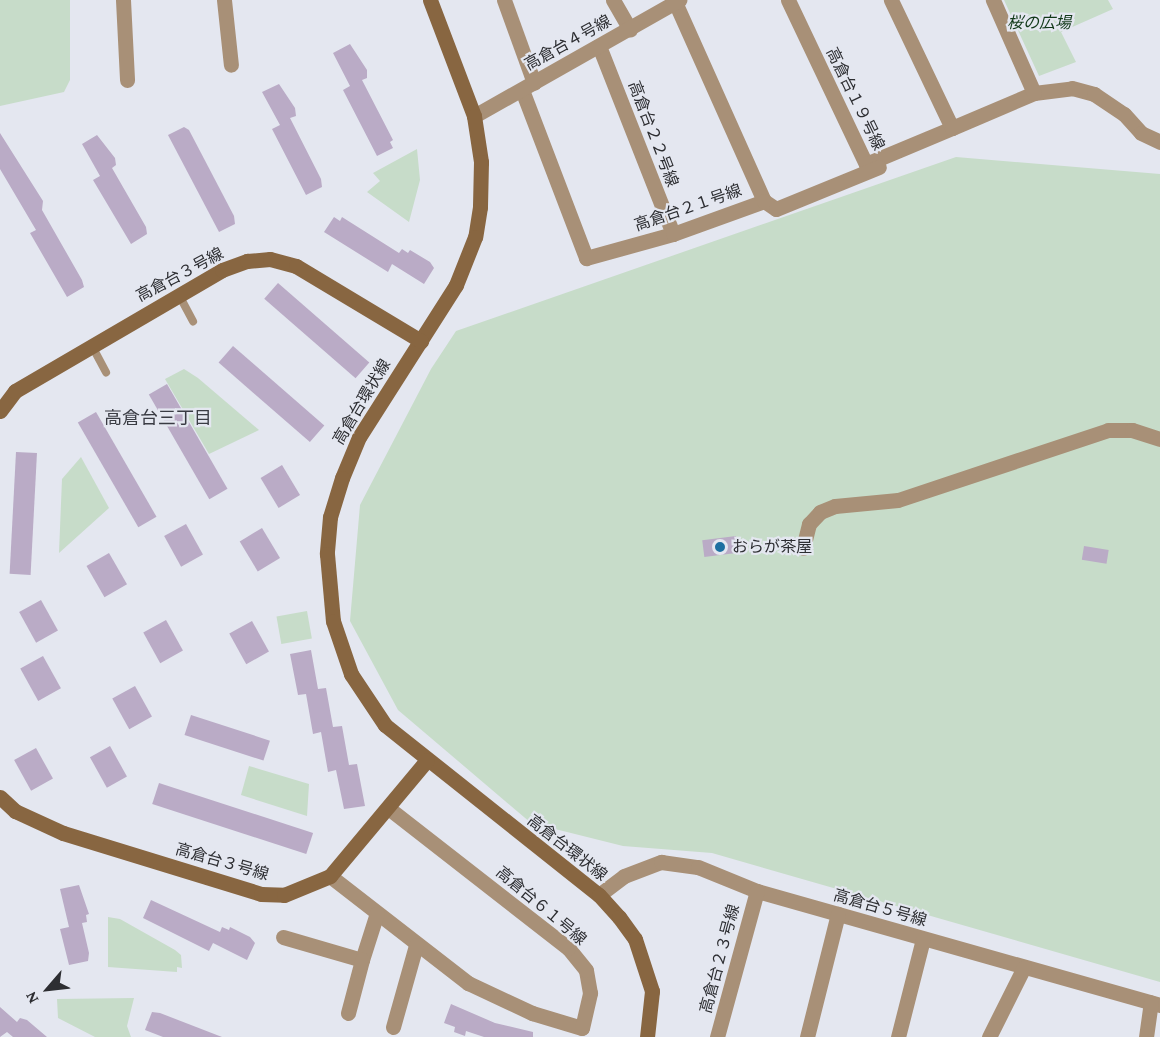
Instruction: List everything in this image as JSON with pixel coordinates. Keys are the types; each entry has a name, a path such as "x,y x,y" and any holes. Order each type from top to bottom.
{"street":[{"path":"123,0 127,80"},
{"path":"224,0 231,65"},
{"name":"高倉台環状線","path":"430,0 474,116 481,162 475,237 456,285 351,453 330,517 326,579 339,644 351,674 385,725 599,895 635,939 652,991 647,1037"},
{"path":"504,0 528,86"},
{"path":"613,0 630,29"},
{"name":"高倉台１９号線","path":"788,0 866,164 1034,93 1072,88 1094,94 1124,114 1141,133 1160,142"},
{"path":"891,0 952,128"},
{"path":"993,0 1034,93"},
{"name":"高倉台４号線","path":"474,116 677,1"},
{"name":"高倉台２１号線","path":"528,86 586,258 673,234 764,201 677,1"},
{"name":"高倉台２２号線","path":"599,46 673,234"},
{"path":"764,201 776,209 896,160 892,153"},
{"name":"高倉台３号線","path":"0,411 15,391 222,270 247,261 270,259 312,274 421,341"},
{"path":"803,548 809,524 820,512 835,506 898,500 1108,430 1132,430 1160,439"},
{"name":"高倉台３号線","path":"0,797 15,811 63,833 261,894 298,892 330,876 427,760"},
{"name":"高倉台６１号線","path":"330,876 416,945 468,983 532,1013 582,1028 590,993 586,970 568,948 388,808"},
{"name":"高倉台５号線","path":"599,895 624,876 661,862 698,867 757,891 1155,1004"},
{"name":"高倉台２３号線","path":"717,1037 757,891"},
{"path":"348,1013 377,913"},
{"path":"807,1037 838,914"},
{"path":"283,937 362,960"},
{"path":"898,1037 923,939"},
{"path":"393,1027 416,945"},
{"path":"989,1037 1024,967"},
{"path":"1146,1037 1155,1004"}],"lane":[{"path":"178,295 193,321"},
{"path":"92,346 106,372"}],"green space":[{"path":"0,0 70,0 70,80 64,92 0,106"},
{"name":"桜の広場","path":"1004,0 1108,0 1113,9 1061,32 1076,62 1039,76"},
{"path":"417,149 420,180 409,222 367,192 380,181 373,173"},
{"path":"956,157 1160,174 1160,982 712,853 623,846 531,823 398,710 350,621 360,505 431,369 456,331"},
{"path":"184,369 198,378 259,430 209,454 165,379"},
{"path":"81,457 109,508 59,553 62,479"},
{"path":"307,611 312,639 281,644 276,616"},
{"path":"249,766 309,784 307,816 241,795"},
{"path":"108,917 120,919 175,950 181,955 182,968 177,967 177,972 108,967"},
{"path":"134,998 127,1026 131,1037 95,1037 58,1018 57,999"}],"building":[{"path":"350,44 367,70 367,78 362,80 393,140 390,142 393,148 377,156 343,90 350,86 333,53"},
{"path":"279,84 295,108 296,116 290,118 321,179 322,187 306,195 272,129 280,125 262,92"},
{"path":"184,127 189,130 234,216 235,224 219,232 168,135"},
{"path":"0,133 43,201 42,210 82,280 84,287 67,297 30,233 36,230 0,169"},
{"path":"97,135 115,158 116,165 112,168 146,227 147,234 131,244 93,180 100,176 82,144"},
{"path":"334,217 340,221 342,217 399,253 402,249 408,253 410,250 430,262 434,268 424,284 392,264 388,272 324,232"},
{"path":"278,283 369,362 356,378 264,299"},
{"path":"233,346 324,425 310,442 219,363"},
{"path":"167,384 228,489 209,499 149,394"},
{"path":"96,412 157,517 138,527 78,422"},
{"path":"16,452 37,453 31,575 10,574"},
{"path":"282,465 300,495 279,508 261,478"},
{"path":"186,524 203,555 181,567 164,536"},
{"path":"262,528 280,558 258,571 240,541"},
{"name":"おらが茶屋","path":"736,536 738,553 704,557 702,540"},
{"path":"1084,546 1109,550 1107,564 1082,560"},
{"path":"109,553 127,584 104,597 86,566"},
{"path":"41,600 58,631 36,643 19,612"},
{"path":"166,620 183,651 160,663 143,633"},
{"path":"252,621 269,652 246,664 229,634"},
{"path":"311,650 318,689 326,688 333,727 342,726 349,765 357,764 365,806 344,809 336,770 328,772 321,732 313,734 306,694 298,695 290,654"},
{"path":"43,656 61,688 38,701 20,669"},
{"path":"135,686 152,717 129,729 112,699"},
{"path":"191,715 270,741 263,761 185,735"},
{"path":"110,746 127,777 107,788 90,757"},
{"path":"36,748 53,779 31,791 14,760"},
{"path":"159,783 313,833 306,854 152,804"},
{"path":"79,885 89,914 86,915 87,922 82,923 89,953 88,961 69,965 60,929 69,927 60,889"},
{"path":"151,900 220,932 222,927 229,930 230,927 250,937 255,943 247,960 213,943 209,951 143,918"},
{"path":"451,1004 495,1023 533,1032 533,1037 484,1037 466,1031 465,1036 454,1032 455,1027 444,1023"},
{"path":"0,1007 17,1022 20,1018 27,1020 47,1037 13,1037 7,1032 0,1037"},
{"path":"152,1012 222,1037 163,1037 145,1030"}],"place":[{"name":"おらが茶屋","path":"720,547"}],"district":[{"name":"高倉台三丁目","path":"158,418"}]}
